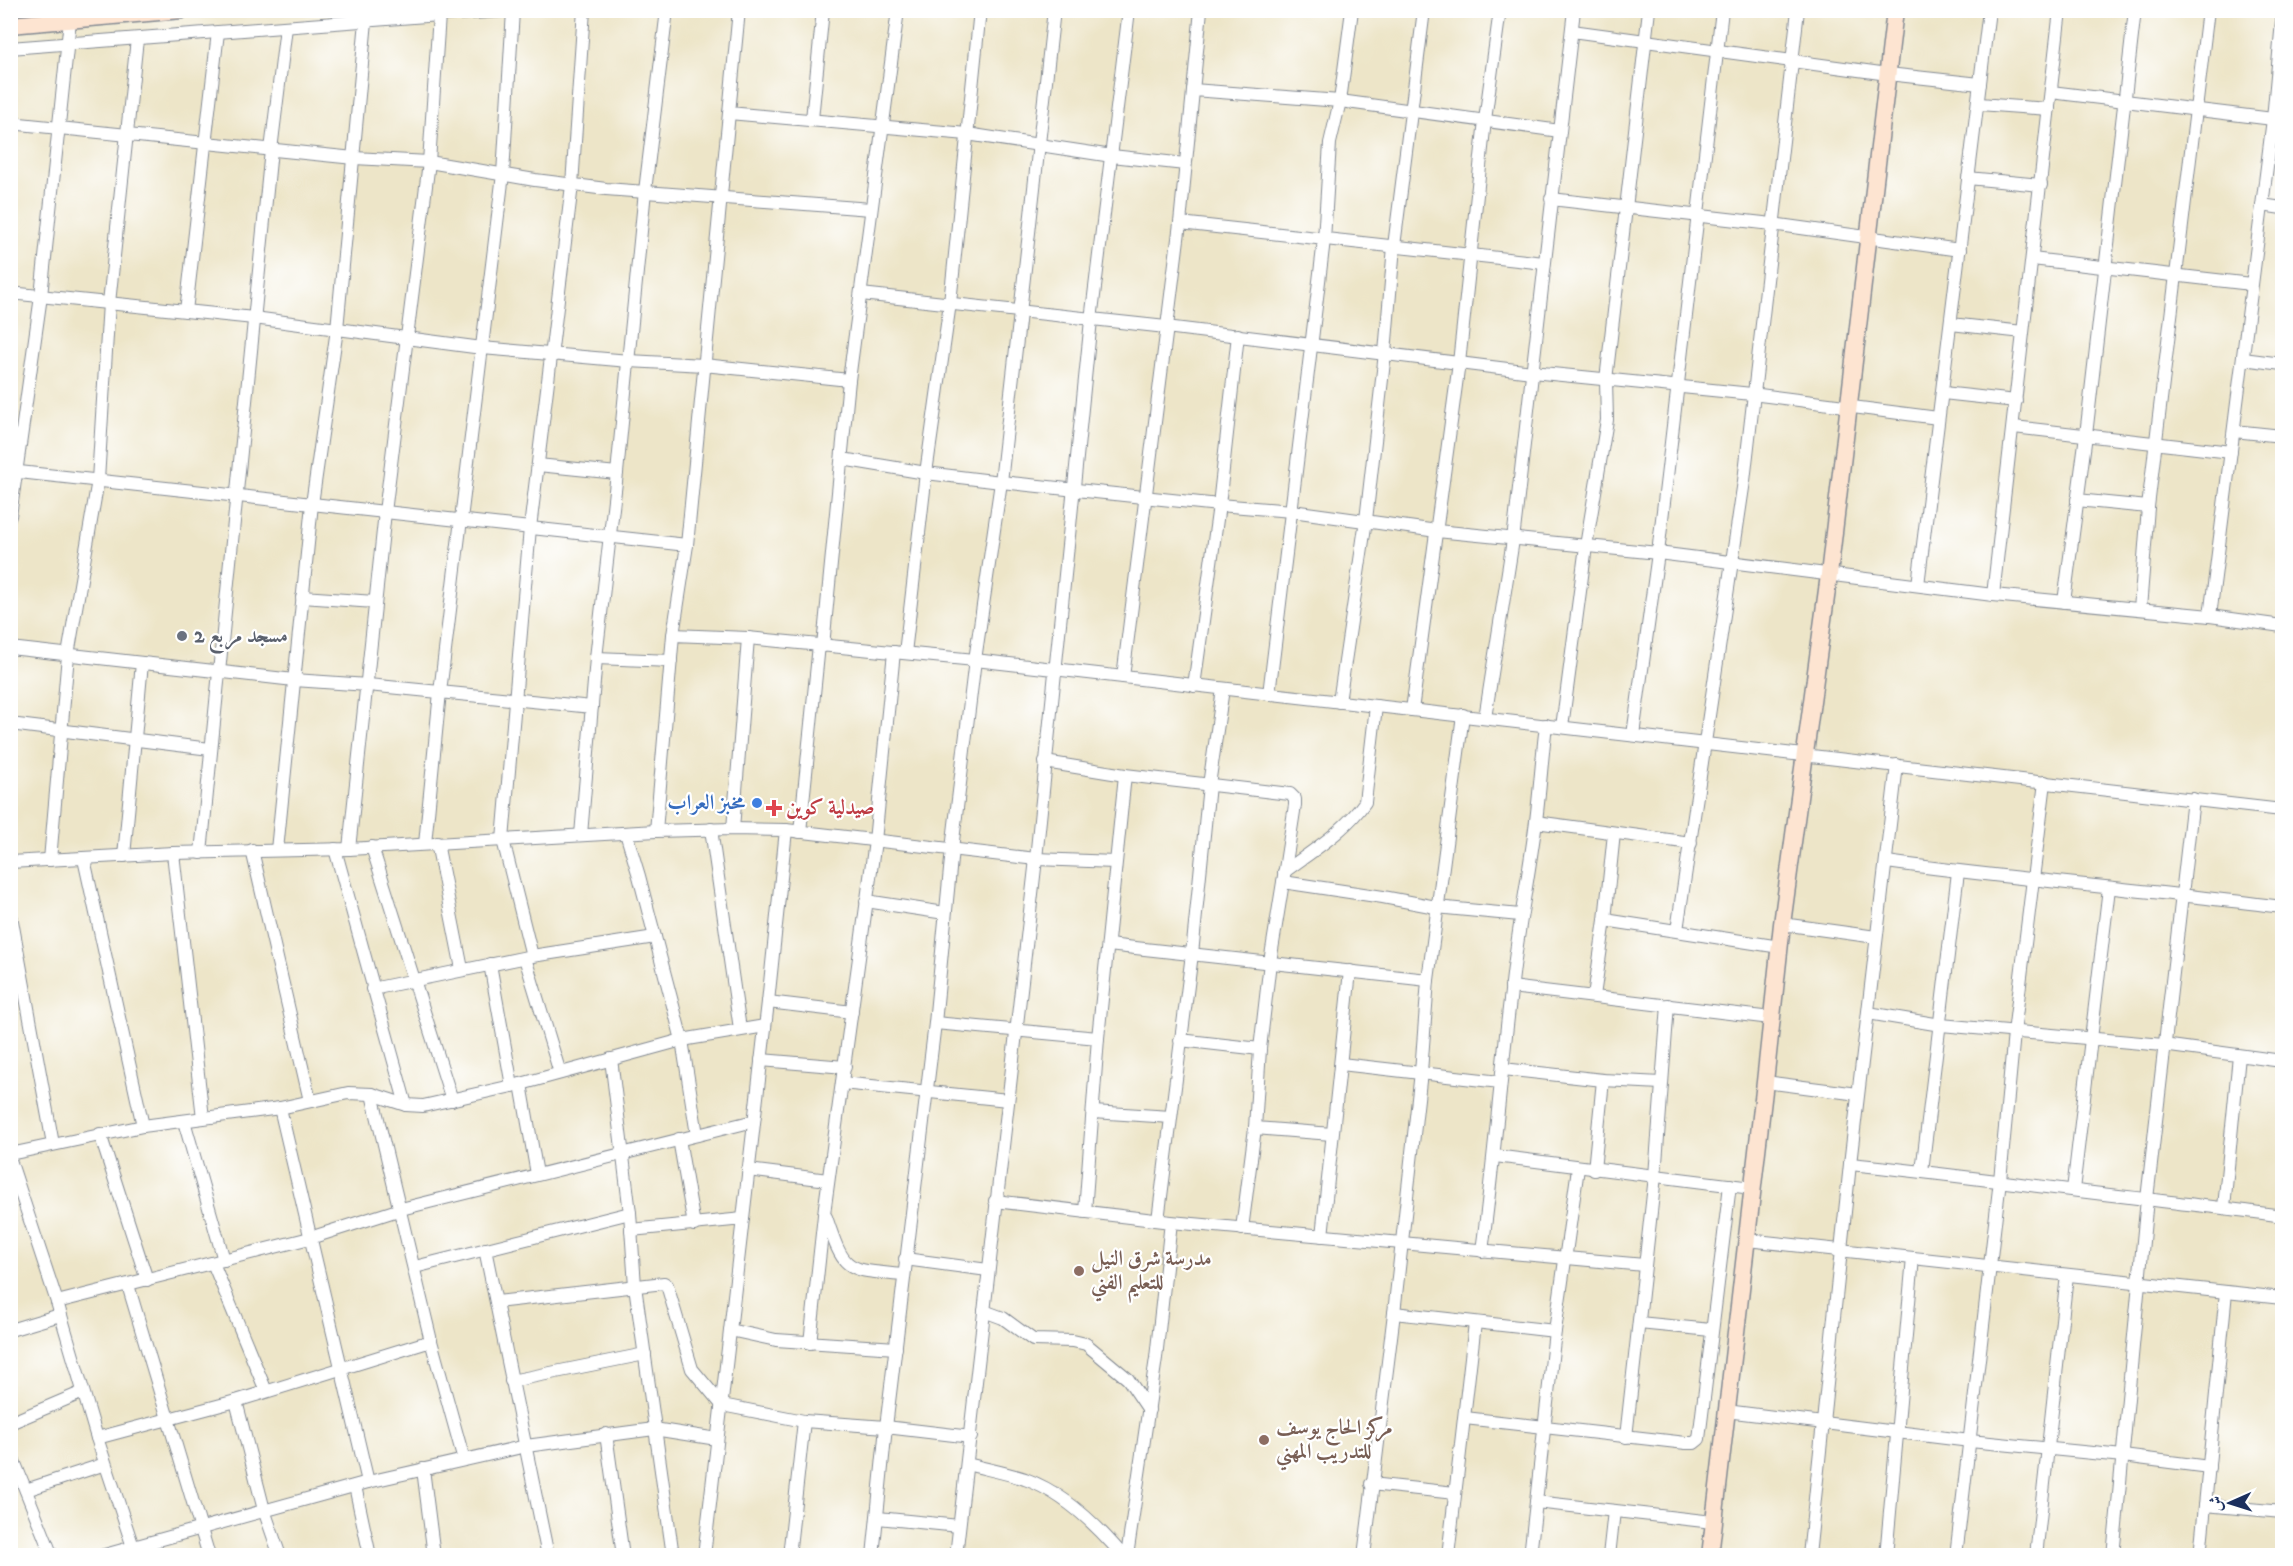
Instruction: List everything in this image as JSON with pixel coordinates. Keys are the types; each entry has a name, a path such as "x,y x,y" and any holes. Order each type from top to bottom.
{"street":[{"path":"10,25 61,17 182,10"},
{"path":"10,48 366,21 397,15 519,10"},
{"path":"561,1073 528,957 503,840 530,528 572,185 584,10"},
{"path":"581,835 596,658 629,361 645,191 667,10"},
{"path":"656,831 673,635 687,545 739,10"},
{"path":"812,119 823,10"},
{"path":"800,832 849,380 898,10"},
{"path":"810,1343 828,1180 950,303 981,10"},
{"path":"873,1556 952,849 975,660 1002,482 1041,145 1054,10"},
{"path":"956,1556 1036,859 1091,320 1129,10"},
{"path":"1123,678 1180,223 1201,10"},
{"path":"1269,694 1323,240 1330,143 1340,101 1352,10"},
{"path":"1339,702 1366,520 1385,353 1394,246 1424,10"},
{"path":"1412,710 1459,363 1485,120 1500,10"},
{"path":"1485,718 1513,540 1551,199 1575,10"},
{"path":"1562,727 1586,546 1607,420 1606,380 1649,10"},
{"path":"1633,735 1658,552 1722,10"},
{"path":"1677,930 1744,481 1752,394 1798,10"},
{"path":"1711,1555 1782,924 1829,575 1895,10"},
{"path":"1918,585 1989,10"},
{"path":"1993,595 2060,10"},
{"path":"2064,602 2126,102 2134,10"},
{"path":"2140,609 2148,507 2208,10"},
{"path":"462,969 431,843 440,692 503,174 513,11"},
{"path":"349,849 385,512 429,162 439,15"},
{"path":"10,516 13,471 41,296 69,44 61,17"},
{"path":"278,850 312,504 337,329 366,21"},
{"path":"2210,616 2273,119 2283,21"},
{"path":"201,853 271,150 286,27"},
{"path":"1572,31 1888,74 1980,84"},
{"path":"186,311 218,32"},
{"path":"50,860 68,655 98,480 109,303 137,39"},
{"path":"1193,90 1340,101 1560,131"},
{"path":"2051,92 2273,119"},
{"path":"1979,104 2049,109"},
{"path":"729,113 967,134 1112,156 1185,164"},
{"path":"10,123 354,158 429,162 572,185 721,199 871,209"},
{"path":"1968,178 2041,185"},
{"path":"1551,199 1772,224 1959,250"},
{"path":"2262,205 2283,208"},
{"path":"1180,223 1544,263"},
{"path":"2032,259 2251,284"},
{"path":"10,293 254,318 482,348 704,365 849,380"},
{"path":"861,294 1238,335 1532,372 1752,394 1938,418"},
{"path":"1951,324 2023,332"},
{"path":"1194,686 1238,335"},
{"path":"2243,359 2283,363"},
{"path":"1943,393 2016,401"},
{"path":"2014,427 2231,452"},
{"path":"2234,431 2283,436"},
{"path":"842,459 926,473 1002,482 1074,488 1218,506 1292,511 1513,540 1658,552 1993,595 2210,616 2283,626"},
{"path":"538,465 617,473"},
{"path":"13,471 687,545"},
{"path":"2077,500 2148,507"},
{"path":"302,597 375,602"},
{"path":"673,635 748,638 975,660 1706,743 1804,757 1897,765 2283,810"},
{"path":"733,829 748,638"},
{"path":"10,648 294,680 592,706"},
{"path":"596,658 671,661"},
{"path":"124,856 142,663"},
{"path":"1158,1220 1192,954 1209,785 1223,689"},
{"path":"1284,877 1356,815 1365,802 1376,706"},
{"path":"1364,1556 1421,1072 1436,907 1463,715"},
{"path":"10,724 210,749"},
{"path":"1482,1251 1495,1156 1500,1082 1511,987 1520,915 1536,822 1546,725"},
{"path":"1045,762 1125,775 1290,794 1295,799 1270,962 1260,1049 1255,1128 1242,1229"},
{"path":"1809,1556 1850,1164 1897,765"},
{"path":"1085,1212 1098,1038 1125,775"},
{"path":"1956,1556 2000,1180 2014,1033 2045,782"},
{"path":"2113,1556 2163,1045 2193,799"},
{"path":"1536,822 1691,843"},
{"path":"711,829 740,1029"},
{"path":"10,862 173,853 349,849 711,829 786,830 1036,859 1115,862"},
{"path":"704,1556 786,830"},
{"path":"626,833 682,1040 697,1135"},
{"path":"1594,996 1614,833"},
{"path":"372,847 452,1100"},
{"path":"334,849 406,1106"},
{"path":"252,850 310,1101"},
{"path":"173,853 203,1118"},
{"path":"84,859 143,1126"},
{"path":"1887,862 1958,872 2183,894 2283,907"},
{"path":"1922,1171 1958,872"},
{"path":"1284,877 1436,907 1520,915"},
{"path":"2073,1190 2109,888"},
{"path":"866,901 945,913"},
{"path":"10,910 53,1144"},
{"path":"1605,920 1780,947"},
{"path":"1782,924 1876,937"},
{"path":"372,989 462,969 655,937"},
{"path":"1108,945 1428,980"},
{"path":"490,964 537,1174"},
{"path":"1322,1236 1350,971"},
{"path":"1511,987 1772,1018"},
{"path":"768,1002 852,1012"},
{"path":"1626,1437 1655,1176 1668,1005"},
{"path":"1868,1013 1941,1025 2163,1045 2283,1061"},
{"path":"934,1023 1098,1038"},
{"path":"10,1154 143,1126 280,1107 348,1093 372,1094 406,1106 423,1106 561,1073 682,1040 765,1026"},
{"path":"1180,1040 1260,1049"},
{"path":"2223,1207 2239,1056"},
{"path":"611,1059 630,1213 635,1286 673,1556"},
{"path":"761,1060 844,1066"},
{"path":"1341,1064 1500,1082"},
{"path":"1503,1068 1603,1080 1661,1083"},
{"path":"1594,1170 1603,1080"},
{"path":"1765,1082 1858,1094"},
{"path":"842,1083 1008,1100"},
{"path":"372,1094 431,1341 464,1460"},
{"path":"280,1107 368,1482"},
{"path":"1093,1112 1171,1117"},
{"path":"184,1121 219,1261 266,1391"},
{"path":"10,1330 58,1308 128,1285 310,1238 401,1209 754,1121"},
{"path":"1255,1128 1332,1134"},
{"path":"100,1134 147,1280"},
{"path":"679,1139 694,1225"},
{"path":"1495,1156 1752,1188"},
{"path":"10,1160 134,1551"},
{"path":"1850,1164 2000,1180 2283,1216"},
{"path":"1530,1556 1555,1331 1578,1168"},
{"path":"748,1170 828,1180"},
{"path":"1465,1418 1686,1443 1694,1443 1699,1439 1730,1185"},
{"path":"995,1201 1171,1222 1644,1265"},
{"path":"824,1212 838,1252 847,1263 857,1269 903,1275"},
{"path":"415,1267 630,1213"},
{"path":"631,1230 743,1219"},
{"path":"1125,1556 1149,1410 1171,1222"},
{"path":"1747,1240 2283,1298"},
{"path":"485,1249 548,1556"},
{"path":"1886,1556 1913,1258"},
{"path":"905,1259 988,1270"},
{"path":"2036,1556 2067,1275"},
{"path":"497,1302 662,1282 667,1285 692,1370 722,1405 804,1421 886,1427 971,1437"},
{"path":"128,1285 209,1556"},
{"path":"2200,1556 2226,1292"},
{"path":"984,1311 1004,1318 1033,1340 1073,1341 1086,1344 1128,1379 1149,1410"},
{"path":"1394,1313 1555,1331"},
{"path":"1448,1556 1475,1323"},
{"path":"1639,1323 1711,1330"},
{"path":"730,1330 776,1340 896,1348"},
{"path":"97,1438 236,1401 431,1341"},
{"path":"511,1381 645,1353"},
{"path":"10,1423 83,1392"},
{"path":"236,1401 264,1509 280,1556"},
{"path":"1726,1411 2210,1467"},
{"path":"789,1556 804,1421"},
{"path":"100,1556 134,1551 201,1527 368,1482 526,1446 654,1429 717,1439"},
{"path":"606,1434 623,1556"},
{"path":"10,1451 52,1556"},
{"path":"26,1490 105,1464"},
{"path":"967,1464 1023,1479 1048,1491 1091,1522 1125,1556"},
{"path":"423,1468 434,1556"},
{"path":"1371,1484 1455,1492"},
{"path":"355,1486 370,1556"},
{"path":"1536,1502 1713,1522"},
{"path":"2205,1505 2283,1512"},
{"path":"1609,1556 1614,1511"},
{"path":"878,1518 959,1526"}],"place":[{"name":"مسجد مربع 2","path":"182,636"},
{"name":"مخبز العراب","path":"757,803"},
{"name":"صيدلية كوين","path":"774,808"},
{"name":"مدرسة شرق النيل للتعليم الفني","path":"1079,1271"},
{"name":"مركز الحاج يوسف للتدريب المهني","path":"1264,1440"}]}
